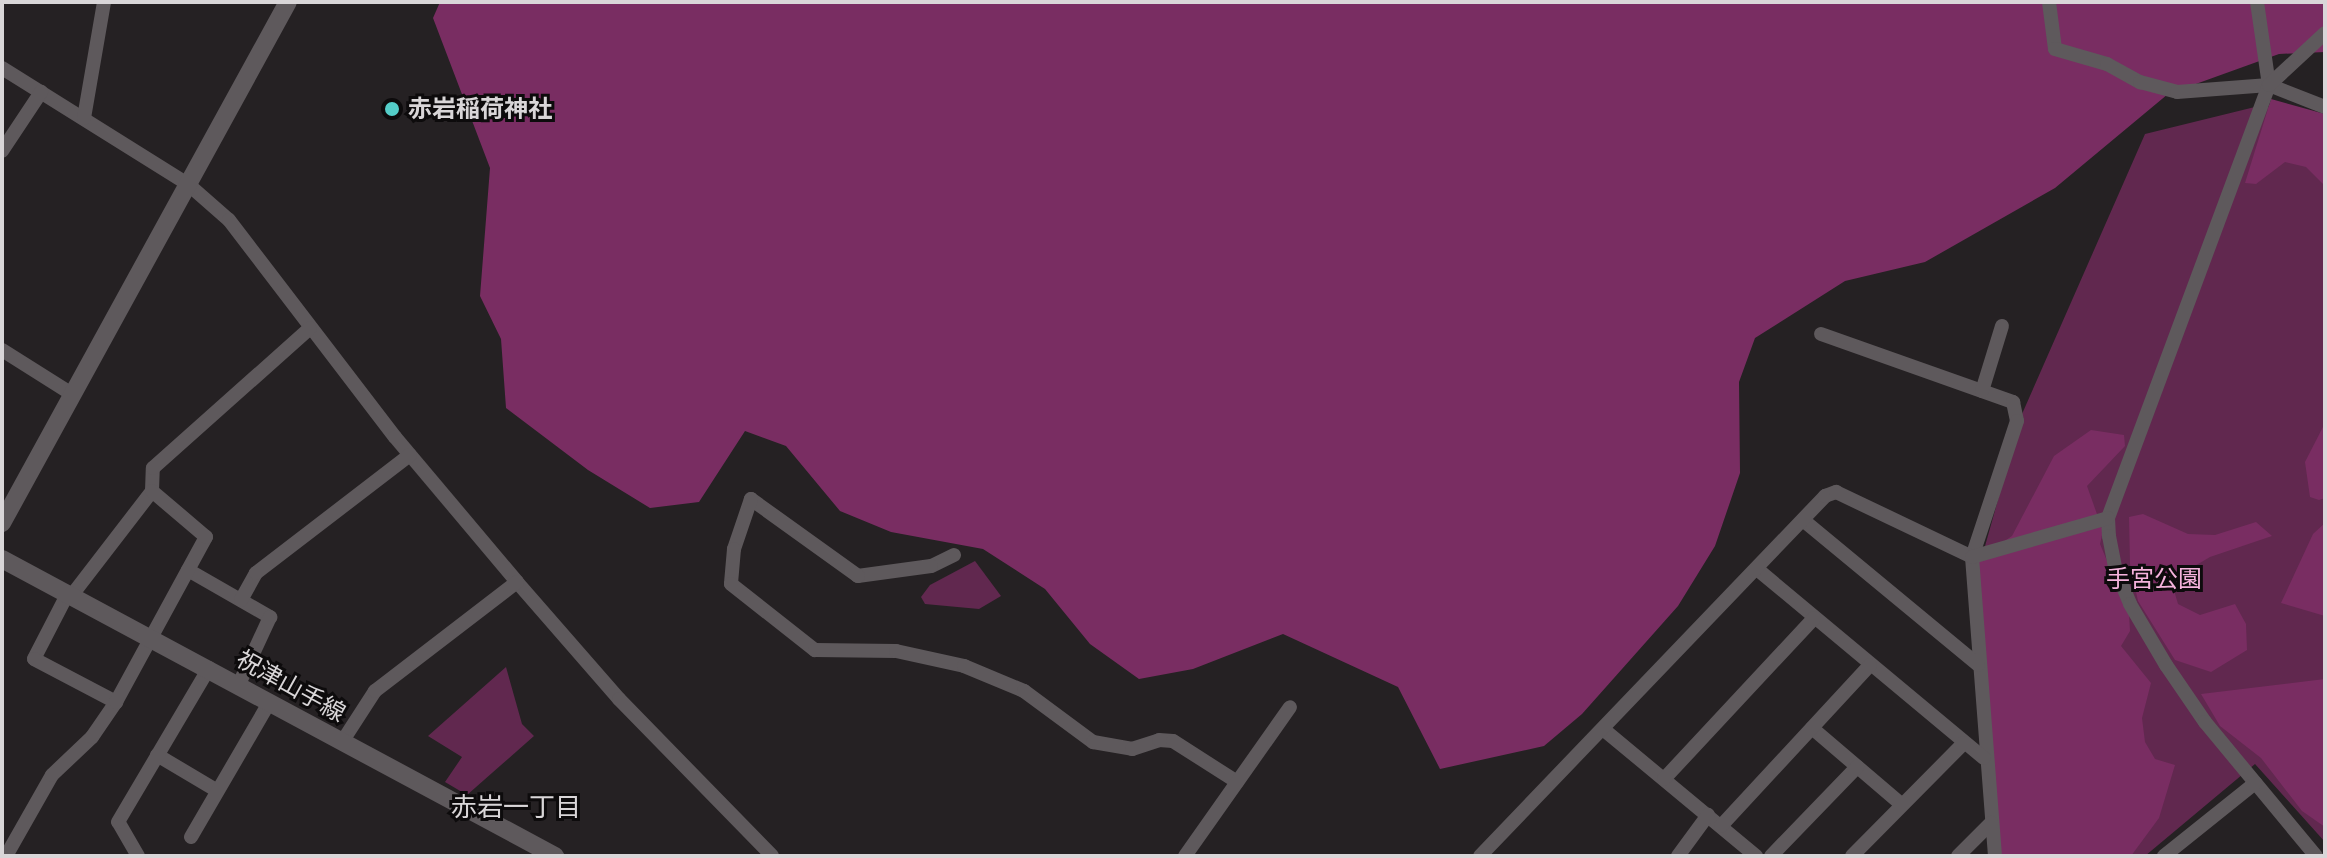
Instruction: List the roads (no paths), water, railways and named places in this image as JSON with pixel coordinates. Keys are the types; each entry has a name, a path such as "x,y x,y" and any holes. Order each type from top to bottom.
{"street":[{"path":"84,118 104,2"},
{"path":"2,523 288,2"},
{"path":"2049,2 2055,49 2107,64 2140,82 2177,92 2269,85 2325,107"},
{"path":"2257,2 2269,85"},
{"path":"2316,856 2205,722 2130,604 2115,568 2108,518 2269,85 2325,33"},
{"path":"2,68 189,185 229,220 410,455 517,582 619,699 772,856"},
{"path":"2,151 41,92"},
{"path":"1982,391 2002,326"},
{"path":"116,702 34,659 70,594 152,491 153,468 310,328"},
{"path":"1821,334 2013,402 2017,421 1972,557 1984,758 1995,856"},
{"path":"2,350 72,394"},
{"path":"241,600 256,573 410,455"},
{"path":"6,856 52,775 92,737 116,702 206,537 152,491"},
{"path":"1480,856 1803,520 1836,492 1972,557 2108,518"},
{"path":"954,555 931,566 858,576 751,499 734,549 731,584 815,650 896,651 964,666 1024,691 1093,742 1132,749 1159,740 1173,741 1237,782"},
{"path":"1803,520 1978,665"},
{"name":"祝津山手線","path":"2,559 555,856"},
{"path":"1757,569 1984,758"},
{"path":"188,570 270,617 239,684"},
{"path":"342,742 375,691 517,582"},
{"path":"1664,779 1814,618"},
{"path":"1721,826 1870,665"},
{"path":"138,856 118,822 209,668"},
{"path":"191,837 270,701"},
{"path":"1185,856 1290,707"},
{"path":"1812,728 1902,805"},
{"path":"1603,729 1756,856"},
{"path":"1852,856 1964,743"},
{"path":"157,755 216,790"},
{"path":"1771,856 1857,767"},
{"path":"2164,856 2255,783"},
{"path":"1678,856 1708,815"},
{"path":"1958,856 1991,823"}],"place":[{"name":"赤岩稲荷神社","path":"392,109"}],"district":[{"name":"赤岩一丁目","path":"516,808"}],"park label":[{"name":"手宮公園","path":"2154,579"}]}
